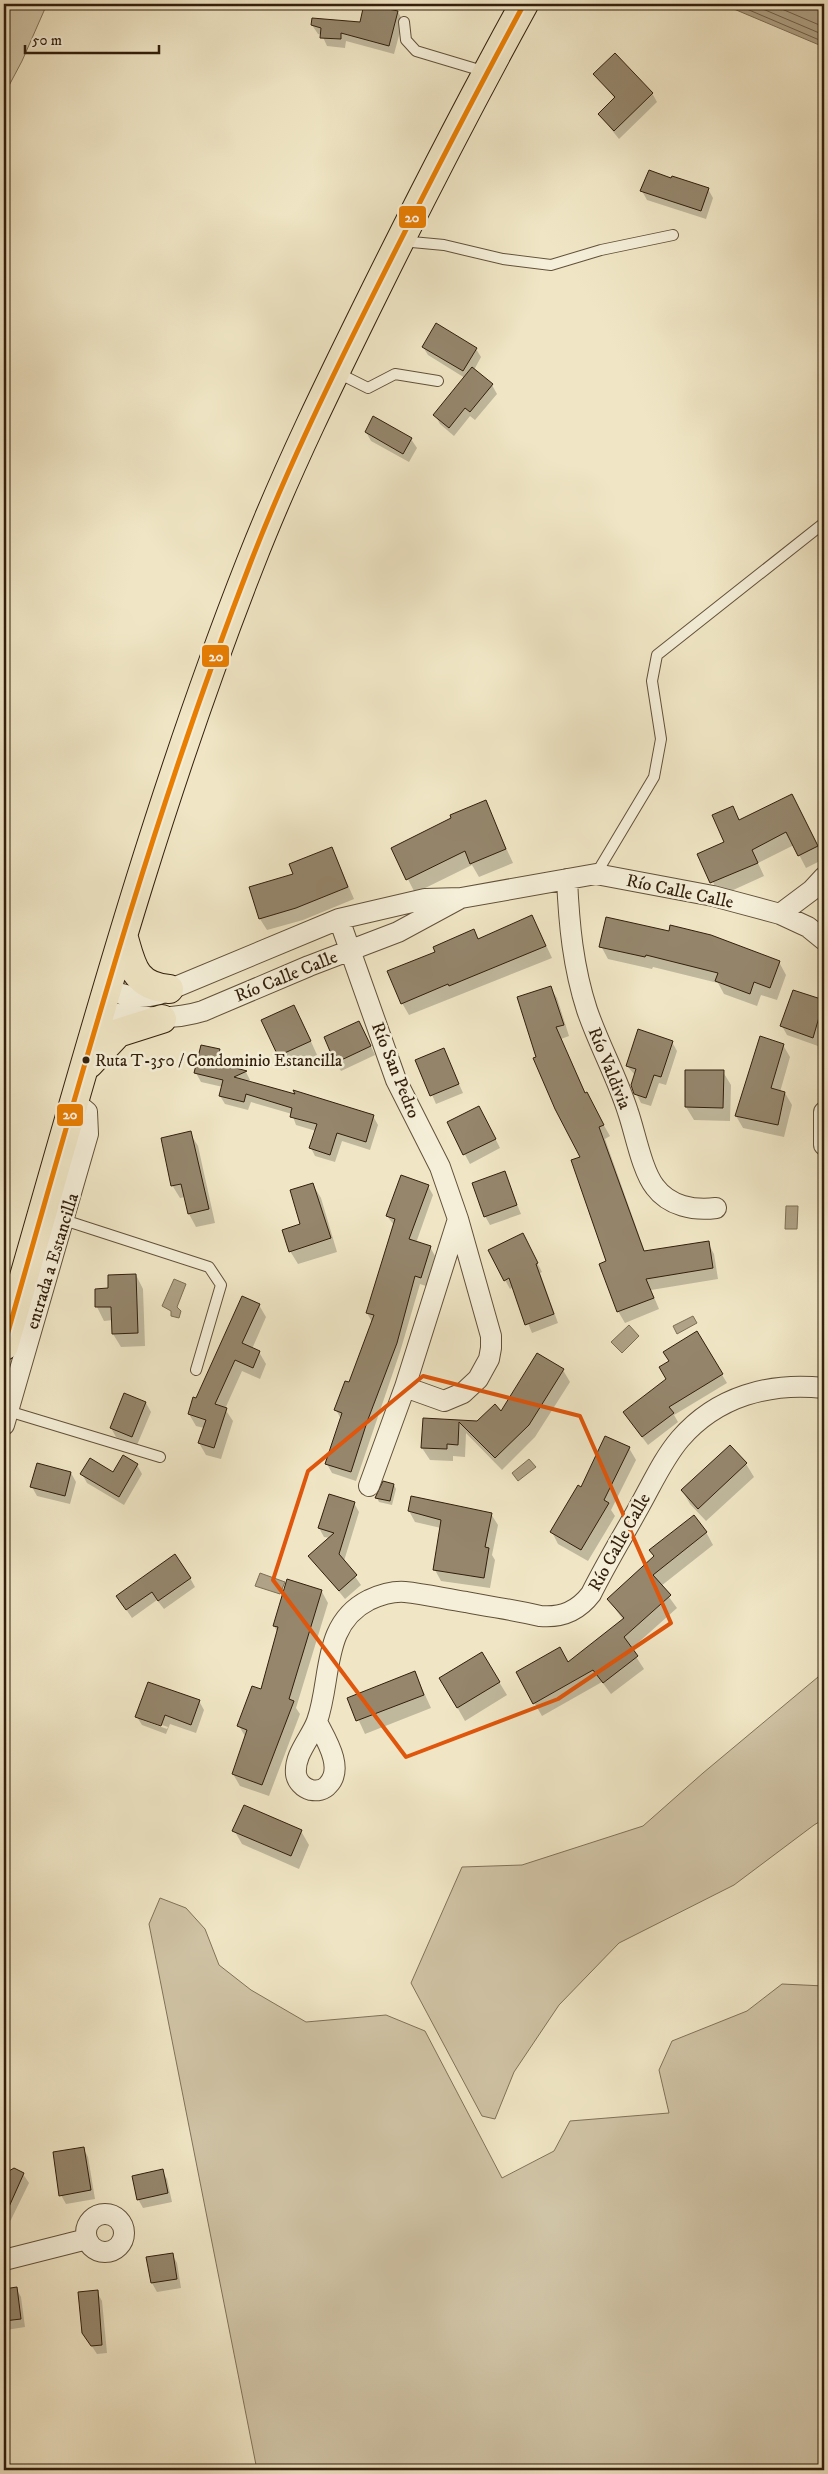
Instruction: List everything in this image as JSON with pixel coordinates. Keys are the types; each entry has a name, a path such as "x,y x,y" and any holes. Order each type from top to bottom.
{"main road":[{"path":"4,1346 169,788 225,629 277,499 335,371 486,72 524,4"},
{"path":"124,938 130,962 141,979 159,988 169,989"},
{"path":"84,1072 118,1033 162,1019"}],"street":[{"name":"Río Calle Calle","path":"105,1001 120,994 138,997 148,996 169,989 339,920 425,899 461,898 596,874 713,896 780,914 808,927 824,940"},
{"path":"780,914 812,890 824,877"},
{"name":"Río Valdivia","path":"567,879 571,941 581,988 654,1186 672,1202 705,1210 716,1208"},
{"name":"Río Calle Calle","path":"105,1001 162,1019 187,1016 398,932 461,898"},
{"name":"Río San Pedro","path":"339,920 396,1080 440,1167 458,1219 491,1336 489,1359 484,1370 471,1387 444,1401 405,1387"},
{"name":"entrada a Estancilla","path":"6,1418 88,1134 87,1112 75,1102"},
{"path":"824,1112 824,1145"},
{"path":"369,1486 405,1387 458,1219"},
{"name":"Río Calle Calle","path":"317,1722 334,1640 347,1617 356,1608 379,1596 404,1592 540,1616 559,1616 568,1613 577,1608 591,1594 660,1468 680,1439 691,1427 719,1406 753,1392 792,1386 824,1388"},
{"path":"4,2260 87,2239"}],"lane":[{"path":"404,22 406,40 416,51 486,72"},
{"path":"400,241 444,245 503,259 551,265 601,250 673,235"},
{"path":"335,371 368,388 395,374 438,381"},
{"path":"596,874 654,777 661,739 652,681 657,655 824,523"},
{"path":"64,1220 209,1267 221,1285 196,1370"},
{"path":"6,1418 160,1457"}],"highlighted area":[{"path":"423,1376 580,1416 671,1623 558,1699 406,1757 273,1580 308,1471"}],"shaded area":[{"path":"4,4 47,4 22,61 4,95"},
{"path":"824,1672 824,1819 734,1885 619,1943 559,2005 514,2072 495,2119 482,2116 411,1983 462,1867 522,1865 643,1826"},
{"path":"160,1898 186,1908 205,1929 219,1965 251,1990 306,2022 386,2015 425,2031 502,2178 554,2151 570,2121 669,2113 659,2070 672,2041 747,2011 782,1984 824,1986 824,2470 257,2470 149,1924"}],"water":[{"path":"722,4 824,4 824,47"},
{"path":"786,1206 798,1206 797,1229 785,1229"},
{"path":"174,1279 186,1284 177,1307 181,1311 179,1318 171,1316 171,1311 162,1306"},
{"path":"693,1316 697,1323 677,1334 673,1326"},
{"path":"629,1325 639,1336 622,1353 611,1342"},
{"path":"529,1459 536,1467 518,1481 512,1473"},
{"path":"260,1573 285,1582 280,1594 255,1586"}],"building":[{"path":"364,4 398,11 389,46 341,33 341,39 320,38 321,28 311,25 312,18 360,22"},
{"path":"615,53 653,93 614,131 598,114 615,97 593,74"},
{"path":"649,170 709,188 701,211 640,191"},
{"path":"436,323 477,348 463,371 422,347"},
{"path":"472,367 493,384 470,412 465,408 449,428 433,415"},
{"path":"373,416 412,438 403,454 365,432"},
{"path":"792,794 818,846 798,856 786,832 752,850 758,863 710,883 697,854 724,842 712,815 733,806 739,820"},
{"path":"486,800 506,849 470,864 465,851 406,880 391,848 451,818 450,815"},
{"path":"332,847 348,887 296,908 259,919 249,887 293,874 289,864"},
{"path":"532,915 546,946 401,1004 387,971 435,952 433,947 474,929 478,939"},
{"path":"606,917 669,931 670,925 711,935 780,961 770,988 754,982 750,994 715,981 718,973 646,955 645,957 599,947"},
{"path":"551,986 564,1025 556,1027 585,1093 587,1092 604,1125 599,1127 644,1251 709,1241 713,1268 646,1279 654,1298 617,1312 599,1264 606,1261 571,1160 580,1157 555,1109 533,1058 536,1057 517,997"},
{"path":"793,990 824,1000 813,1038 780,1026"},
{"path":"294,1005 311,1041 278,1056 261,1020"},
{"path":"359,1021 371,1046 335,1063 324,1037"},
{"path":"638,1029 673,1041 661,1077 654,1075 646,1098 634,1094 631,1085 636,1069 626,1066"},
{"path":"760,1036 784,1044 771,1088 785,1092 778,1125 735,1116"},
{"path":"201,1045 220,1049 217,1063 247,1071 234,1077 295,1094 293,1090 374,1115 366,1142 337,1133 330,1155 309,1148 317,1124 290,1117 292,1108 246,1094 244,1102 219,1096 223,1080 194,1073"},
{"path":"444,1048 459,1084 430,1096 415,1060"},
{"path":"685,1070 724,1070 723,1108 685,1107"},
{"path":"479,1106 496,1139 463,1155 447,1122"},
{"path":"191,1131 209,1209 188,1214 181,1184 171,1186 161,1138"},
{"path":"505,1171 517,1205 484,1217 472,1183"},
{"path":"401,1175 429,1185 409,1239 431,1246 421,1278 415,1276 397,1343 367,1422 351,1472 325,1464 342,1413 334,1410 345,1381 349,1382 374,1315 366,1313 395,1219 386,1216"},
{"path":"313,1183 331,1238 289,1252 282,1230 300,1224 290,1190"},
{"path":"523,1233 538,1263 536,1264 554,1314 525,1325 509,1278 504,1281 488,1250"},
{"path":"136,1274 138,1333 112,1334 111,1307 95,1307 95,1289 108,1288 108,1275"},
{"path":"242,1296 260,1304 242,1343 260,1351 253,1368 235,1360 215,1404 227,1408 214,1448 198,1443 206,1420 188,1414 193,1397 196,1398"},
{"path":"697,1331 723,1374 669,1407 674,1413 642,1437 623,1412 666,1379 659,1367 669,1361 663,1352"},
{"path":"537,1353 564,1369 529,1425 495,1458 459,1422 458,1445 447,1444 447,1449 421,1448 423,1418 477,1421 495,1404 501,1411"},
{"path":"124,1393 146,1402 132,1437 110,1428"},
{"path":"605,1436 630,1447 604,1500 609,1503 581,1550 550,1532 578,1485 581,1487"},
{"path":"730,1445 747,1463 698,1509 681,1490"},
{"path":"123,1455 138,1464 119,1497 80,1474 90,1458 113,1472"},
{"path":"37,1463 71,1472 65,1496 30,1487"},
{"path":"383,1481 394,1484 390,1501 375,1498"},
{"path":"329,1494 355,1502 339,1554 357,1575 339,1591 308,1556 334,1533 318,1528"},
{"path":"411,1496 492,1513 485,1547 489,1548 484,1578 433,1570 441,1520 408,1511"},
{"path":"694,1515 707,1532 653,1575 671,1595 624,1637 638,1656 603,1683 593,1670 533,1704 516,1672 560,1647 568,1662 624,1618 607,1599 654,1556 649,1550"},
{"path":"175,1554 191,1578 158,1601 152,1592 126,1610 116,1596"},
{"path":"287,1579 322,1590 289,1699 294,1701 262,1785 232,1774 247,1730 237,1726 252,1686 261,1689 278,1627 273,1626"},
{"path":"482,1652 500,1682 457,1708 439,1678"},
{"path":"415,1671 424,1695 356,1721 347,1698"},
{"path":"148,1682 200,1700 191,1725 165,1715 161,1726 135,1717"},
{"path":"244,1805 302,1830 291,1856 232,1831"},
{"path":"84,2147 91,2190 59,2196 53,2152"},
{"path":"14,2168 24,2173 4,2218 4,2174"},
{"path":"163,2169 168,2193 137,2200 132,2176"},
{"path":"173,2253 177,2279 151,2283 146,2257"},
{"path":"17,2287 21,2319 4,2321 4,2289"},
{"path":"98,2290 102,2345 91,2346 82,2333 78,2292"}],"transit line":[{"name":"20","path":"4,1346 89,1050 148,854 214,660 250,564 291,466 336,370 425,193 524,4"}],"place":[{"name":"Ruta T-350 / Condominio Estancilla","path":"86,1060"}]}
